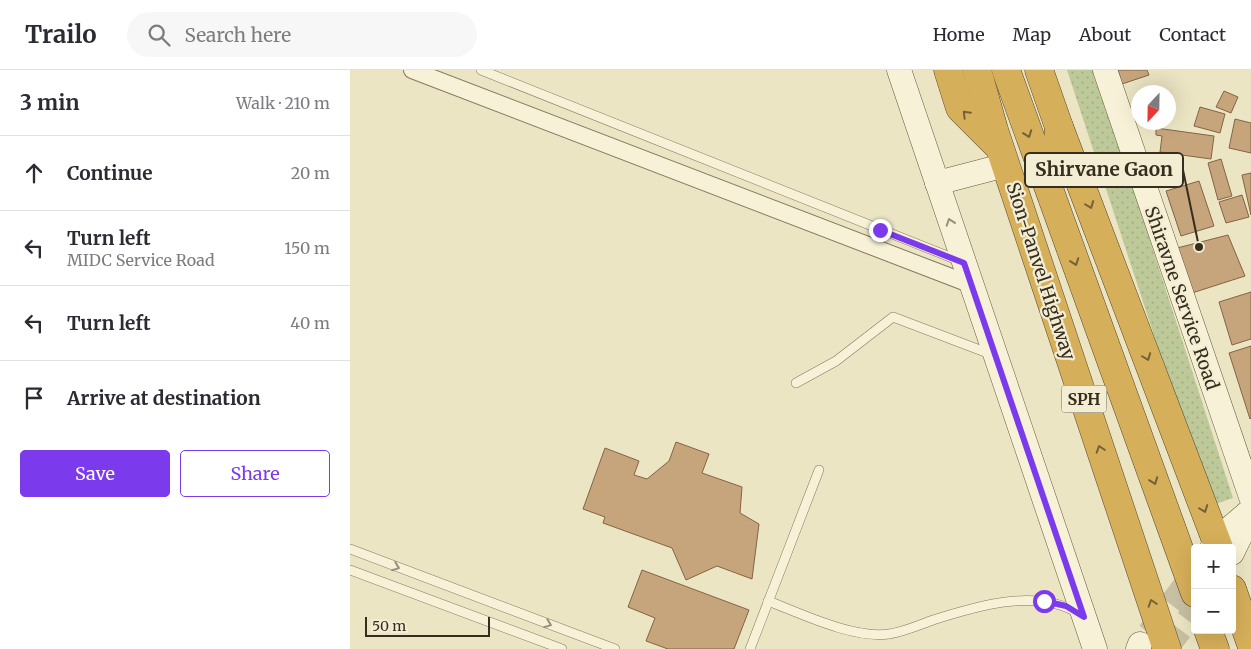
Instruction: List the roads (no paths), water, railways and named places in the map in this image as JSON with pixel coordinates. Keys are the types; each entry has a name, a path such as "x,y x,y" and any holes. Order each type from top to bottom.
{"highway":[{"path":"948,70 960,108 1003,157"},
{"name":"SPH","path":"977,70 1003,157"},
{"name":"SPH","path":"1006,70 1052,200"},
{"path":"1039,70 1219,544"},
{"path":"1052,200 1060,127"},
{"name":"Sion-Panvel Highway","path":"1003,157 1167,649"},
{"name":"Sion-Panvel Highway","path":"1052,200 1194,589"},
{"path":"1236,601 1251,644"},
{"path":"1209,634 1215,649"}],"street":[{"path":"412,70 968,274"},
{"path":"900,70 1095,649"},
{"name":"Shiravne Service Road","path":"1105,70 1251,497"},
{"path":"937,183 1003,157"},
{"path":"1223,544 1251,510"},
{"path":"1223,544 1251,515"}],"lane":[{"path":"481,70 968,274"},
{"path":"796,383 836,361 893,317 996,357"},
{"path":"750,649 819,470"},
{"path":"350,549 615,649"},
{"path":"350,570 562,649"},
{"path":"768,602 833,625 868,634 890,634 968,609 1016,602 1044,601 1066,606 1084,617"}],"tunnel":[{"path":"1149,633 1191,577"},
{"path":"1166,649 1191,615"}],"place":[{"name":"Shirvane Gaon","path":"1199,247"}]}
